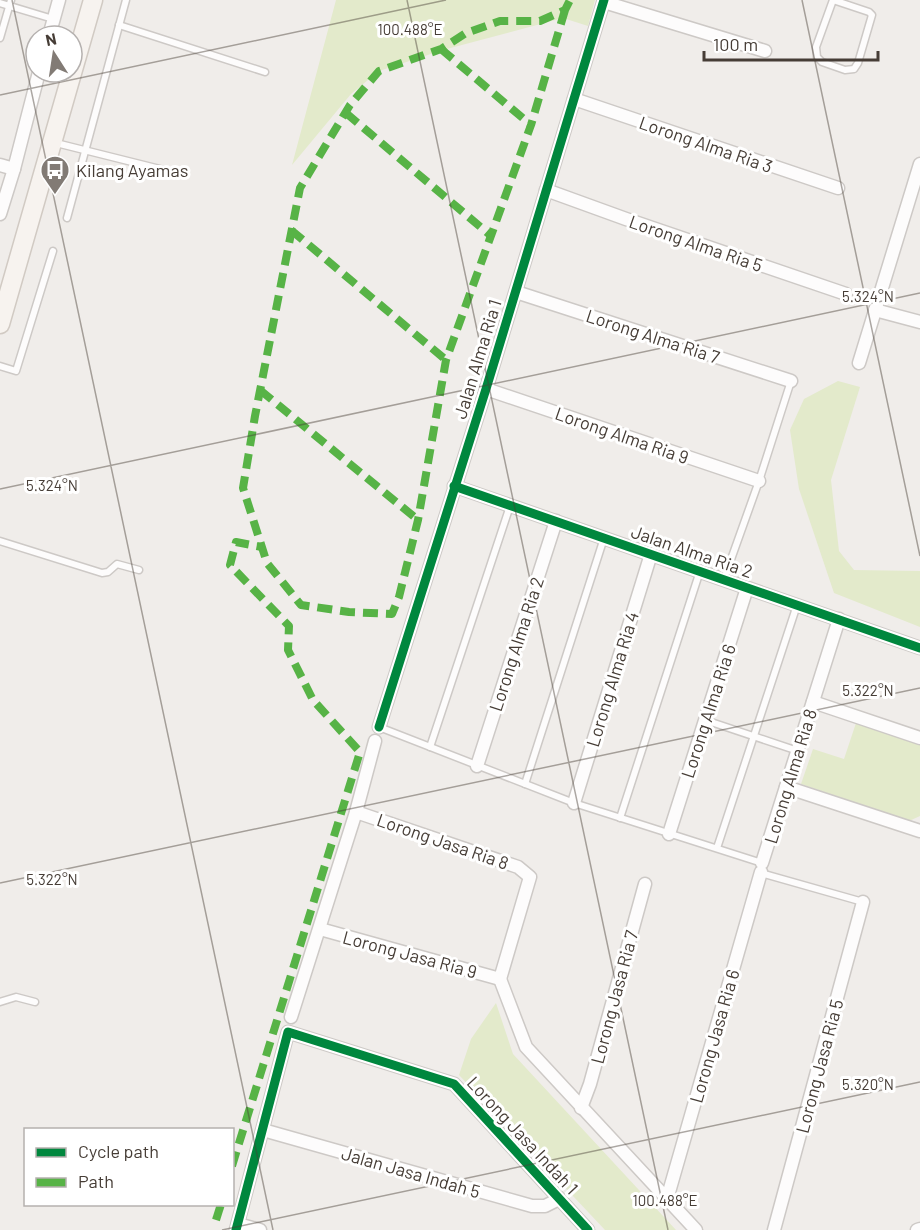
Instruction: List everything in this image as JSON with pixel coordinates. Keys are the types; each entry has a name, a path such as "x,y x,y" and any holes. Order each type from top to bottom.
{"street":[{"path":"52,24 58,0"},
{"path":"0,324 93,0"},
{"path":"604,1 765,51"},
{"name":"Jalan Alma Ria 1","path":"379,727 486,389 604,1"},
{"path":"0,213 36,84"},
{"name":"Lorong Alma Ria 3","path":"574,99 838,188"},
{"path":"859,363 920,164"},
{"path":"0,165 14,169"},
{"name":"Lorong Alma Ria 5","path":"546,190 846,294"},
{"path":"907,205 920,209"},
{"name":"Lorong Alma Ria 7","path":"516,292 791,381"},
{"path":"874,310 920,322"},
{"name":"Lorong Alma Ria 9","path":"486,389 759,481"},
{"name":"Jalan Alma Ria 2","path":"454,486 920,648"},
{"name":"Lorong Alma Ria 2","path":"477,766 556,521"},
{"name":"Lorong Alma Ria 4","path":"574,803 651,554"},
{"name":"Lorong Alma Ria 6","path":"669,834 747,588"},
{"name":"Lorong Alma Ria 8","path":"762,868 839,619"},
{"path":"813,702 920,738"},
{"path":"291,1017 356,812 375,741"},
{"path":"786,787 920,831"},
{"name":"Lorong Jasa Ria 8","path":"356,812 518,867 530,877 500,979"},
{"name":"Lorong Jasa Ria 6","path":"668,1199 762,868"},
{"name":"Lorong Jasa Ria 7","path":"580,1108 593,1073 645,884"},
{"name":"Lorong Jasa Ria 5","path":"774,1230 863,902"},
{"name":"Lorong Jasa Ria 9","path":"320,929 500,979"},
{"path":"500,979 526,1047 580,1108 696,1230"},
{"name":"Lorong Jasa Indah 1","path":"262,1130 288,1032 454,1084 588,1230"},
{"path":"260,1230 237,1227 262,1130"},
{"name":"Jalan Jasa Indah 5","path":"262,1130 532,1206 545,1206 559,1199"}],"lane":[{"path":"67,218 126,0"},
{"path":"833,0 872,15 858,63 854,69 845,70 822,62 817,57 816,47 833,0"},
{"path":"0,3 10,3 53,19"},
{"path":"0,38 10,3"},
{"path":"119,25 265,72"},
{"path":"52,142 176,173"},
{"path":"0,366 15,371 53,251"},
{"path":"724,579 791,381"},
{"path":"429,747 510,505"},
{"path":"525,784 604,538"},
{"path":"0,541 102,573 108,572 117,564 139,570"},
{"path":"620,818 700,571"},
{"path":"717,848 797,605"},
{"path":"705,720 798,751"},
{"path":"379,727 574,803 717,848 762,868 863,902"},
{"path":"0,1002 16,997 35,1002"}],"green space":[{"path":"336,0 595,0 588,26 563,18 443,50 379,71 351,94 292,165"},
{"path":"838,381 860,387 831,480 839,551 854,570 920,571 920,627 834,593 799,489 790,430 804,399"},
{"path":"856,723 920,744 920,816 909,821 801,784 813,749 844,759"},
{"path":"496,1003 513,1054 676,1230 605,1230 459,1075 471,1039"}],"marked path":[{"path":"565,10 531,125 446,360 418,520 399,597 392,614 349,612 301,605 267,563 243,488 300,188 350,105 379,71 441,49 466,33 500,21 540,21 565,10 570,0"},
{"path":"441,49 531,125"},
{"path":"346,113 490,235"},
{"path":"291,230 446,360"},
{"path":"260,390 418,520"},
{"path":"234,1160 360,752 313,700 288,650 289,626 230,565 236,542 262,547"},
{"path":"216,1220 220,1206"}],"cycle path":[{"path":"379,727 486,389 604,0"},
{"path":"454,486 920,648"},
{"path":"236,1230 288,1032 454,1084 588,1230"}],"place":[{"name":"Kilang Ayamas","path":"55,196"}]}
